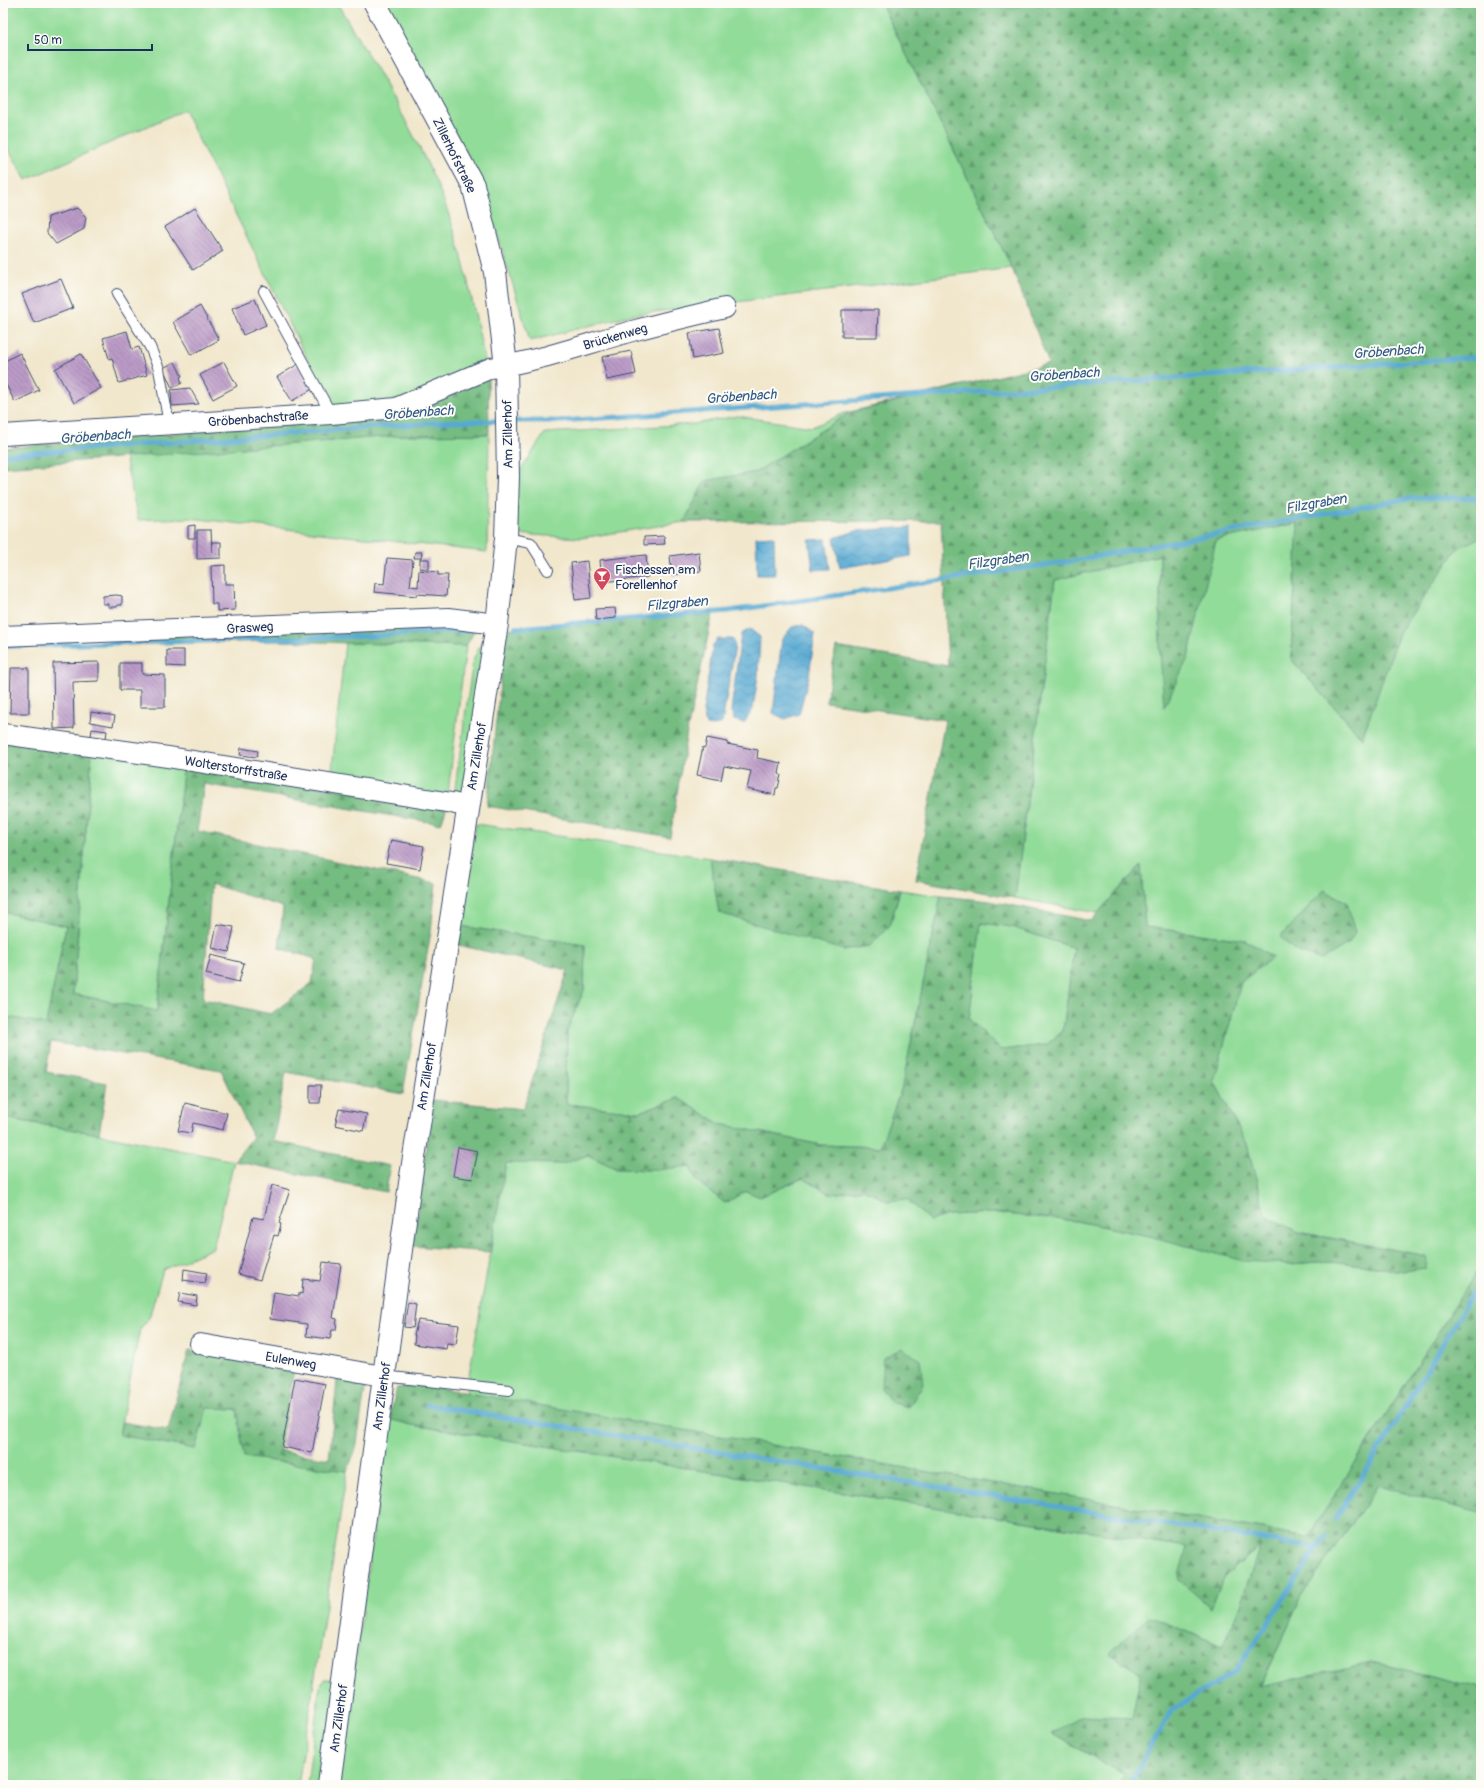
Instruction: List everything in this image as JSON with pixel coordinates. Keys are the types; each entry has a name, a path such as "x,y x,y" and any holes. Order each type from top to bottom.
{"street":[{"name":"Zillerhofstraße","path":"375,3 472,185 495,272 506,366"},
{"name":"Brückenweg","path":"506,366 566,351 636,330 725,308"},
{"name":"Am Zillerhof","path":"329,1785 410,1183 497,624 506,538 508,476 506,366"},
{"name":"Gröbenbachstraße","path":"3,435 331,414 396,408 491,368 506,366"},
{"name":"Grasweg","path":"3,636 239,628 448,618 497,624"},
{"name":"Wolterstorffstraße","path":"3,734 168,757 452,803 468,807"},
{"name":"Eulenweg","path":"200,1344 383,1376"}],"lane":[{"path":"264,292 331,414"},
{"path":"117,294 150,347 159,369 169,424"},
{"path":"506,538 531,542 548,570"},
{"path":"383,1376 508,1390"}],"green space":[{"path":"3,3 337,3 404,118 428,165 448,211 462,257 488,374 337,419 184,110 26,180 3,139"},
{"path":"382,3 881,3 1012,268 631,315 530,341 480,177"},
{"path":"881,3 1481,3 1481,537 1458,548 1400,631 1362,738 1291,659 1298,523 1216,540 1188,658 1164,707 1160,653 1160,555 1055,580 1015,898 916,880 945,720 826,702 836,647 948,666 941,521 684,522 705,481 756,472 849,413 1049,364 1012,268"},
{"path":"1050,364 849,413 756,472 705,481 684,522 581,538 515,534 516,477 545,433 694,424 737,416 812,427 845,413"},
{"path":"488,374 489,434 408,435 3,467 3,448 337,419"},
{"path":"489,434 487,552 190,518 138,520 125,457 408,435"},
{"path":"1298,523 1291,659 1362,738 1400,631 1458,548 1481,537 1481,1265 1308,1537 466,1393 506,1162 562,1164 588,1155 617,1169 656,1170 690,1165 697,1181 725,1203 746,1191 760,1197 803,1178 830,1194 864,1189 887,1201 907,1199 930,1221 947,1215 995,1213 1076,1221 1290,1264 1332,1261 1404,1271 1427,1256 1298,1232 1265,1215 1247,1144 1214,1081 1241,982 1272,957 1245,940 1145,927 1141,865 1098,913 1015,898 1055,580 1160,555 1160,653 1188,658 1216,539"},
{"path":"713,613 687,732 670,837 487,806 506,629"},
{"path":"479,623 466,646 276,641 127,645 129,638"},
{"path":"487,632 465,789 457,795 455,788 473,660"},
{"path":"345,643 466,646 446,809 330,789"},
{"path":"3,741 92,752 73,994 157,1011 184,763 446,809 441,824 204,784 197,831 436,883 431,931 403,1094 286,1072 273,1141 390,1166 386,1192 234,1161 253,1137 221,1070 51,1042 46,1072 107,1083 99,1134 3,1118 3,1016 46,1024 66,926 3,912","holes":["211,884 283,907 279,948 316,959 312,983 271,1014 203,999"]},
{"path":"92,752 184,763 157,1011 73,994"},
{"path":"476,824 710,858 719,913 890,925 900,890 941,896 902,1087 880,1147 821,1145 720,1124 678,1098 639,1112 566,1104 567,1030 584,990 585,945 460,926"},
{"path":"710,858 900,890 890,925 870,946 843,950 719,913"},
{"path":"1141,865 1145,927 1245,940 1273,957 1241,982 1214,1081 1247,1144 1265,1215 1298,1232 1427,1256 1426,1268 1404,1271 1332,1261 1290,1264 1244,1261 1149,1236 1076,1221 995,1213 947,1215 930,1221 907,1199 887,1201 864,1189 830,1194 803,1178 760,1197 746,1191 725,1203 697,1181 690,1166 656,1170 617,1169 588,1155 562,1164 506,1163 490,1252 413,1246 432,1100 523,1109 568,970 458,945 460,926 585,945 584,990 567,1030 566,1104 639,1112 678,1098 720,1124 821,1145 880,1147 902,1087 941,896 990,901 1091,921","holes":["981,923 1012,927 1074,948 1063,1031 1046,1045 1001,1050 969,1019"]},
{"path":"1324,890 1347,902 1355,932 1349,943 1321,960 1294,950 1280,937"},
{"path":"3,912 66,926 46,1025 3,1016"},
{"path":"981,923 1012,927 1074,948 1063,1031 1046,1045 1001,1050 969,1019"},
{"path":"3,1118 99,1134 234,1161 213,1248 163,1270 149,1318 140,1329 119,1434 195,1449 207,1408 237,1409 244,1457 347,1471 298,1785 3,1785"},
{"path":"1481,1265 1481,1513 1378,1486 1302,1596 1259,1687 1372,1662 1481,1688 1481,1785 1118,1785 1125,1775 1052,1733 1082,1716 1132,1718 1141,1674 1109,1653 1149,1616 1222,1646 1240,1606 1260,1546 1222,1579 1211,1608 1178,1579 1187,1547 412,1425 389,1419 397,1388 422,1385 1308,1537"},
{"path":"902,1348 920,1360 923,1384 909,1407 892,1403 881,1388 883,1358"},
{"path":"189,1350 295,1365 279,1450 329,1459 338,1371 367,1376 356,1449 347,1471 244,1457 237,1409 207,1408 195,1449 119,1435 122,1422 168,1430"},
{"path":"389,1419 412,1425 1187,1547 1211,1608 1222,1579 1260,1546 1240,1606 1222,1646 1192,1633 1141,1674 1132,1719 1082,1716 1053,1734 1125,1775 1118,1785 338,1785"},
{"path":"1378,1486 1481,1513 1481,1688 1372,1662 1259,1688 1302,1596"},
{"path":"324,1679 336,1680 323,1785 307,1785 320,1686"}],"water":[{"path":"911,527 911,556 840,568 834,538 856,531"},
{"path":"774,536 775,575 757,575 756,537"},
{"path":"826,539 830,569 813,570 809,540"},
{"path":"803,625 815,634 809,676 799,714 785,719 773,713 782,639 792,627"},
{"path":"750,629 760,637 758,676 753,709 744,723 734,720 731,711 741,634"},
{"path":"718,639 733,639 735,647 722,723 714,726 706,725 703,711 713,645"}],"building":[{"path":"77,208 86,217 84,229 56,244 47,233 48,217"},
{"path":"195,208 223,251 193,270 165,227"},
{"path":"61,279 73,308 34,323 22,294"},
{"path":"255,299 266,325 243,335 232,308"},
{"path":"200,306 219,340 191,355 173,322"},
{"path":"842,310 878,310 877,337 842,337"},
{"path":"719,328 724,353 693,359 689,333"},
{"path":"127,331 132,349 139,347 147,375 119,383 112,358 109,359 103,338"},
{"path":"631,351 636,374 607,380 602,357"},
{"path":"20,353 39,390 15,402 3,379 3,362"},
{"path":"81,354 101,388 74,403 55,369"},
{"path":"175,362 182,376 180,377 182,383 172,388 163,368"},
{"path":"224,362 237,386 213,399 200,375"},
{"path":"300,363 314,388 292,401 277,377"},
{"path":"190,388 199,404 172,406 171,390"},
{"path":"195,525 195,538 188,538 188,526"},
{"path":"197,530 211,530 212,552 212,542 221,542 221,558 197,559"},
{"path":"664,536 665,544 644,545 644,537"},
{"path":"415,552 422,552 421,558 414,558"},
{"path":"699,552 701,571 672,575 670,556"},
{"path":"646,555 648,577 602,582 600,560"},
{"path":"387,558 413,560 410,586 418,587 419,570 438,572 438,575 448,575 446,596 417,594 417,596 374,592 375,583 384,584"},
{"path":"420,559 429,559 429,569 420,568"},
{"path":"587,561 591,598 575,600 571,563"},
{"path":"225,565 225,584 234,584 235,610 217,611 217,604 212,604 211,566"},
{"path":"103,596 122,596 122,605 117,605 117,607 108,607 108,604 103,604"},
{"path":"615,608 616,618 596,620 595,609"},
{"path":"167,650 184,650 184,667 167,666"},
{"path":"99,662 99,681 73,682 74,728 54,729 53,663"},
{"path":"120,663 142,663 142,674 165,675 165,707 140,707 140,690 120,690"},
{"path":"11,668 29,668 29,713 10,713"},
{"path":"91,712 115,716 113,726 90,722"},
{"path":"92,729 107,731 106,738 91,736"},
{"path":"707,738 727,742 727,744 758,750 757,758 781,763 779,774 781,775 775,795 747,789 751,771 724,766 721,780 697,775 703,747 705,748"},
{"path":"241,748 258,751 257,757 240,755"},
{"path":"391,840 424,846 420,869 386,863"},
{"path":"217,924 234,927 229,952 212,948"},
{"path":"211,955 244,963 239,982 206,974"},
{"path":"310,1085 321,1085 320,1103 310,1103"},
{"path":"185,1103 227,1113 223,1130 193,1123 191,1133 178,1131"},
{"path":"339,1109 367,1114 363,1131 335,1125"},
{"path":"458,1147 478,1151 472,1179 453,1176"},
{"path":"272,1185 290,1190 279,1223 281,1224 278,1236 274,1235 260,1280 238,1274 253,1217 264,1219"},
{"path":"323,1262 341,1264 333,1318 337,1319 336,1330 332,1330 330,1339 306,1336 307,1324 270,1319 274,1292 299,1296 299,1293 302,1294 303,1279 320,1281"},
{"path":"184,1269 207,1273 205,1283 183,1280"},
{"path":"180,1293 197,1296 196,1305 178,1302"},
{"path":"408,1302 416,1304 413,1328 404,1327"},
{"path":"418,1320 459,1325 456,1344 447,1343 446,1349 414,1344 414,1335"},
{"path":"295,1378 325,1384 312,1453 282,1447"}],"waterway":[{"name":"Gröbenbach","path":"513,421 561,421 1481,357"},
{"name":"Gröbenbach","path":"3,455 454,421 503,421"},
{"name":"Filzgraben","path":"515,628 729,611 1067,562 1411,498 1481,498"},
{"path":"6,646 371,636 472,630"},
{"path":"1335,1518 1368,1468 1481,1280"},
{"path":"427,1405 1316,1548"},
{"path":"1129,1785 1171,1711 1237,1670 1324,1537"}],"place":[{"name":"Fischessen am Forellenhof","path":"602,591"}]}
